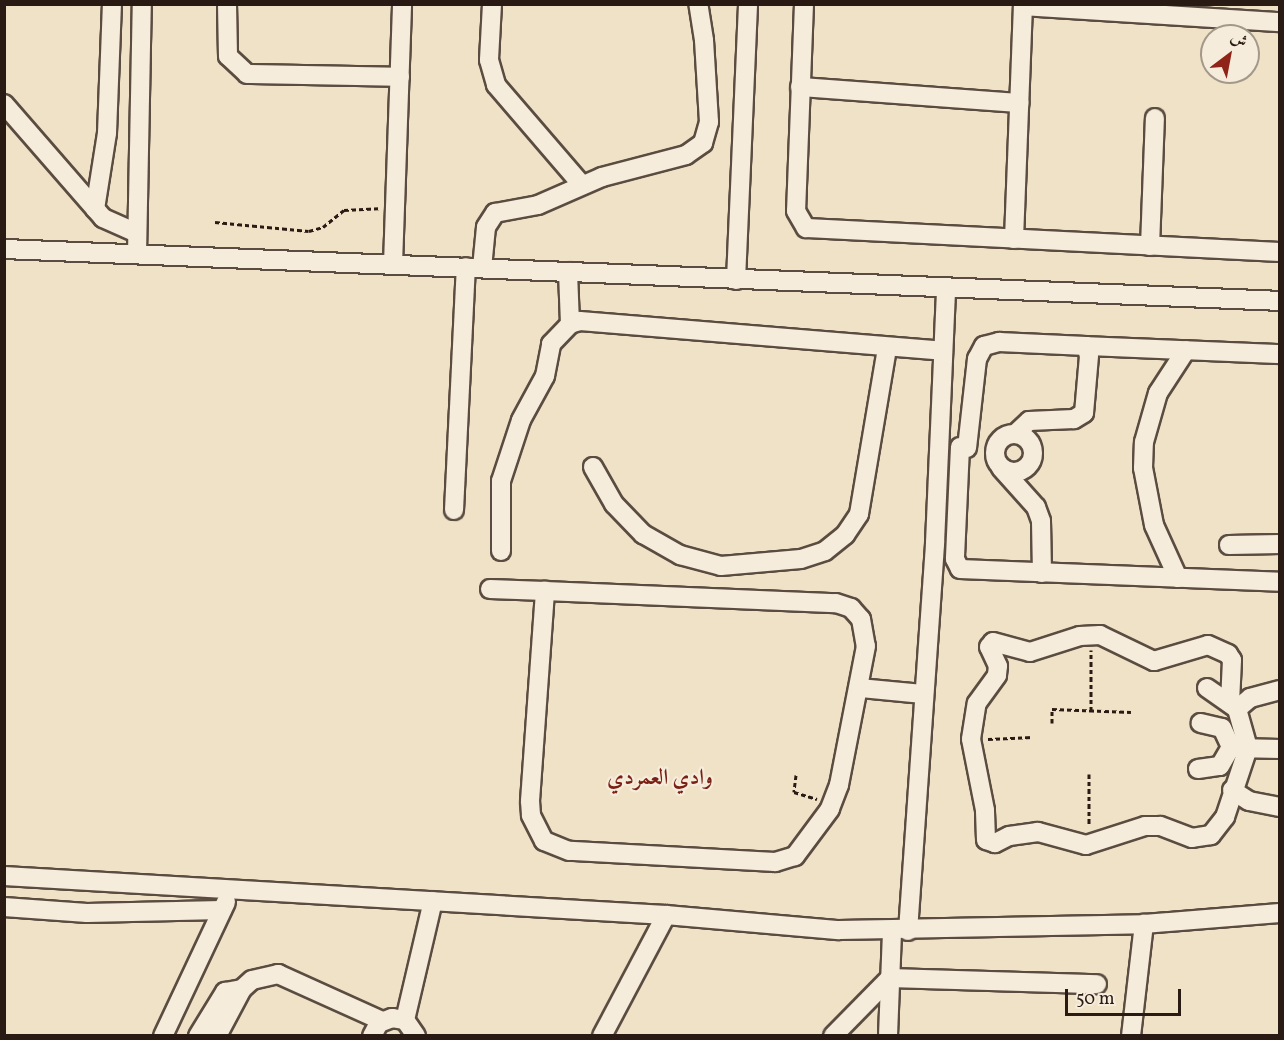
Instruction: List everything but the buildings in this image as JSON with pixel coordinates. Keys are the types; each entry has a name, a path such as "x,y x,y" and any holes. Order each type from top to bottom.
{"street":[{"path":"95,209 106,142 112,4"},
{"path":"137,254 142,4"},
{"path":"227,4 228,56 247,74 400,77"},
{"path":"393,264 402,4"},
{"path":"492,4 489,60 496,85 582,185"},
{"path":"454,510 474,267 486,227 495,213 538,205 582,185 686,155 703,143 709,122 704,40 698,4"},
{"path":"736,280 748,4"},
{"path":"804,4 796,211 806,228 1280,252"},
{"path":"1014,239 1023,5 1280,22"},
{"path":"800,87 1019,103"},
{"path":"4,104 95,209 115,227 137,233"},
{"path":"1150,246 1155,118"},
{"path":"4,249 1280,301"},
{"path":"568,272 570,324"},
{"path":"888,1035 890,978 900,931 922,694 939,447 946,287"},
{"path":"501,551 501,481 521,420 545,376 551,344 570,324 580,321 943,351"},
{"path":"1280,354 999,342 984,346 977,359 963,448 957,567 1042,573 1280,582"},
{"path":"1042,573 1041,521 1036,507 1001,468 995,449 1002,438 1015,434 1037,418 1074,419 1084,413 1089,356 1086,346"},
{"path":"593,467 614,504 636,526 680,555 720,566 801,559 825,551 845,535 859,514 887,348"},
{"path":"1178,578 1154,525 1143,468 1144,442 1155,401 1186,350"},
{"path":"1001,468 1013,473 1031,464 1031,444 1015,434"},
{"path":"939,447 995,449"},
{"path":"1229,544 1280,544"},
{"path":"490,589 545,591 836,603 851,608 861,619 866,633 860,688 830,809 795,856 775,862 569,851 544,841 531,815 530,801 545,591"},
{"path":"1100,635 1154,661 1208,645 1228,654 1232,660 1233,705 1242,776 1232,790 1222,823 1202,839 1145,826 1086,845 1038,832 992,843 984,836 985,810 971,739 977,703 997,675 998,666 989,647 993,642 1030,652 1080,636 1100,635"},
{"path":"860,688 922,694"},
{"path":"1207,688 1233,705"},
{"path":"1233,705 1280,690"},
{"path":"1201,723 1222,728 1240,748"},
{"path":"1198,768 1220,766 1240,748 1280,749"},
{"path":"1232,790 1249,801 1280,807"},
{"path":"4,876 666,915 776,927 900,931 1144,924 1280,913"},
{"path":"163,1035 232,889"},
{"path":"405,1020 433,901"},
{"path":"4,907 87,912 222,910"},
{"path":"602,1035 666,915"},
{"path":"1131,1035 1144,924"},
{"path":"217,1035 242,990 252,980 279,974 374,1032 392,1018 405,1020 416,1035"},
{"path":"833,1035 890,978 1097,984"},
{"path":"198,1035 225,992 242,990"}],"path":[{"path":"215,222 309,231 353,207 396,209"},
{"path":"1090,711 1093,657"},
{"path":"1052,723 1052,709 1131,712"},
{"path":"971,739 1033,737"},
{"path":"1089,774 1089,826"},
{"path":"796,775 794,792 813,795 830,809"}],"district":[{"name":"وادي العمردي","path":"660,779"}]}
